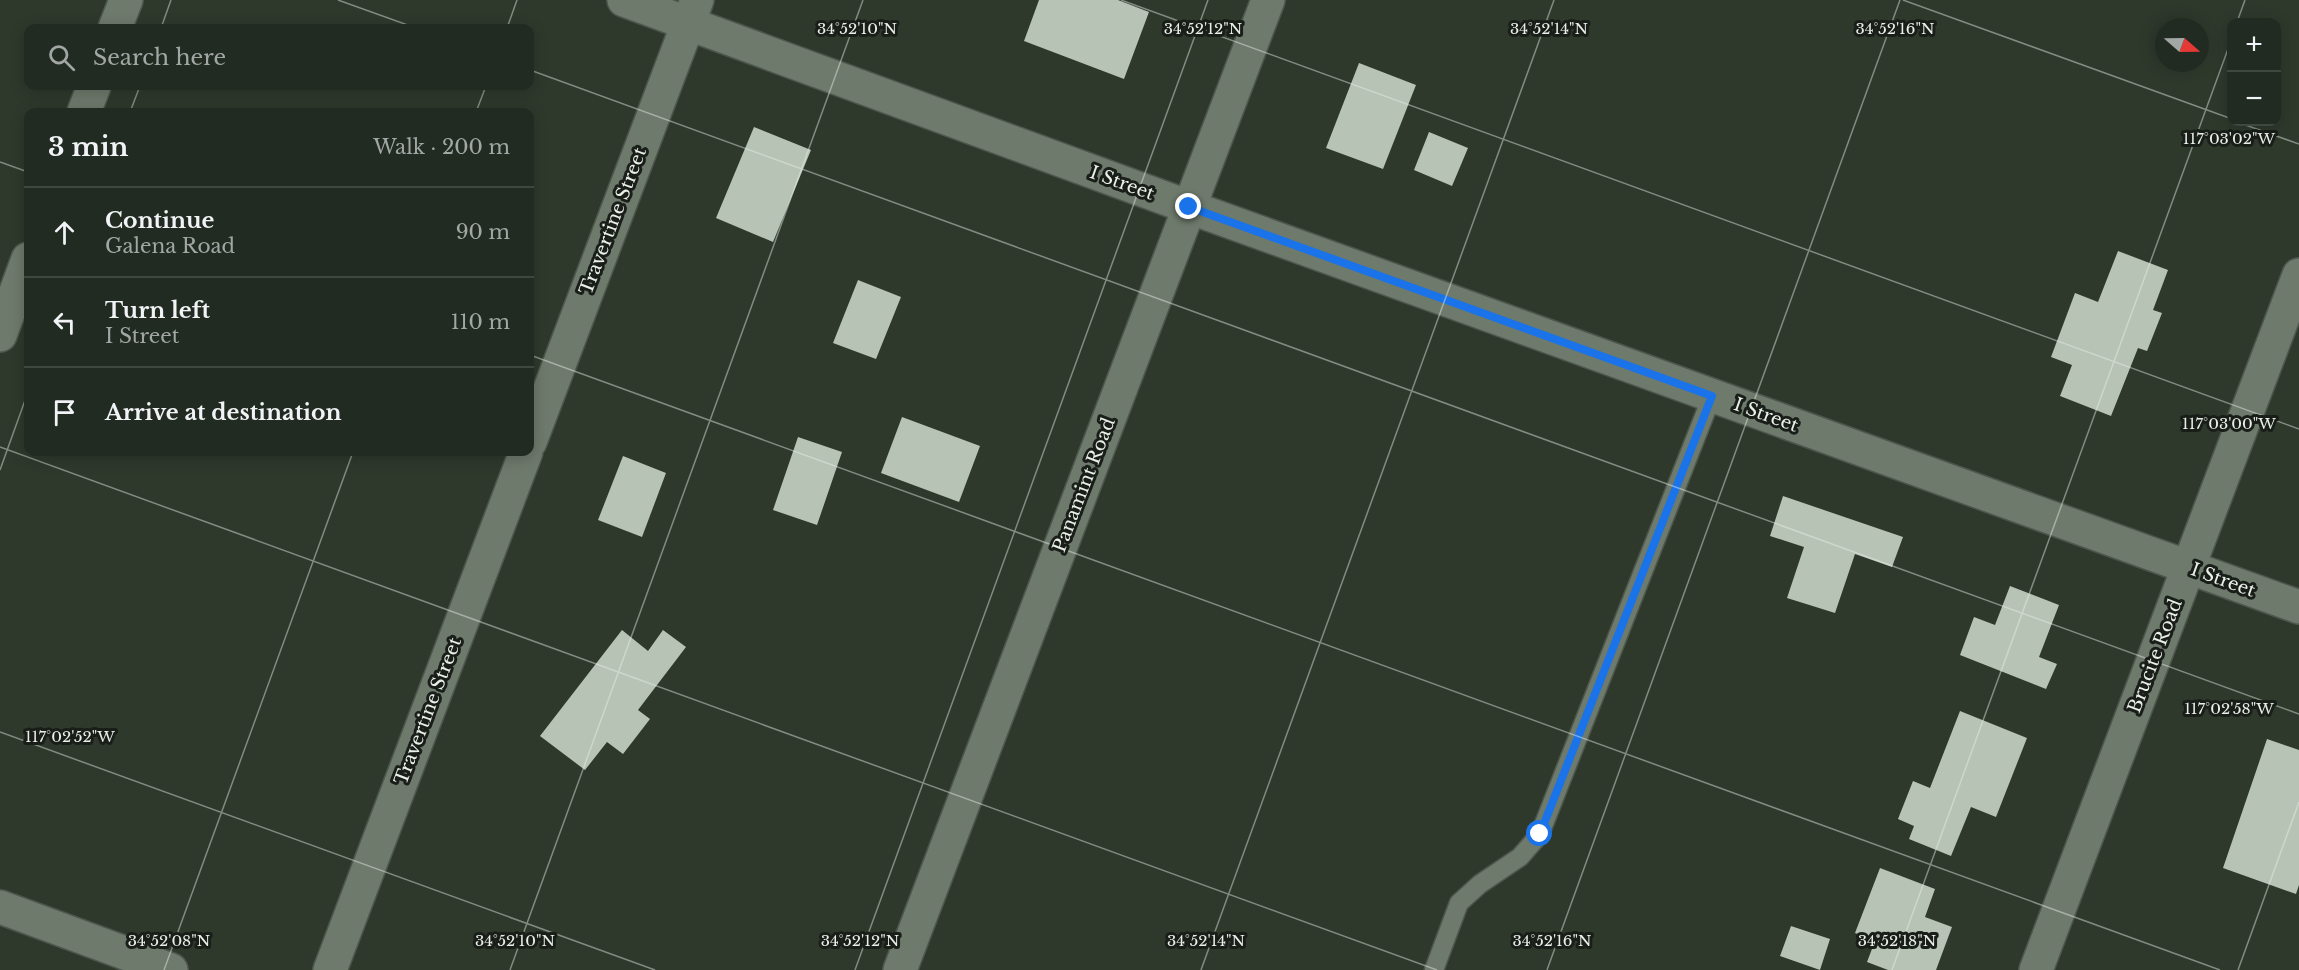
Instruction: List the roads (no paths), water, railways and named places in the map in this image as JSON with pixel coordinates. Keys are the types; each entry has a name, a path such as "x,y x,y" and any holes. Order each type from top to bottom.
{"street":[{"path":"117,24 126,0"},
{"name":"I Street","path":"624,0 693,12 1189,207 2299,607"},
{"name":"Panamint Road","path":"900,970 1268,0"},
{"name":"Travertine Street","path":"534,431 693,12"},
{"path":"86,108 92,90"},
{"path":"0,335 24,270"},
{"name":"Brucite Road","path":"2036,970 2299,274"},
{"name":"Travertine Street","path":"330,970 524,456"},
{"path":"0,907 171,970"}],"lane":[{"path":"1434,970 1459,903 1479,884 1520,857 1540,834 1712,396"}]}
